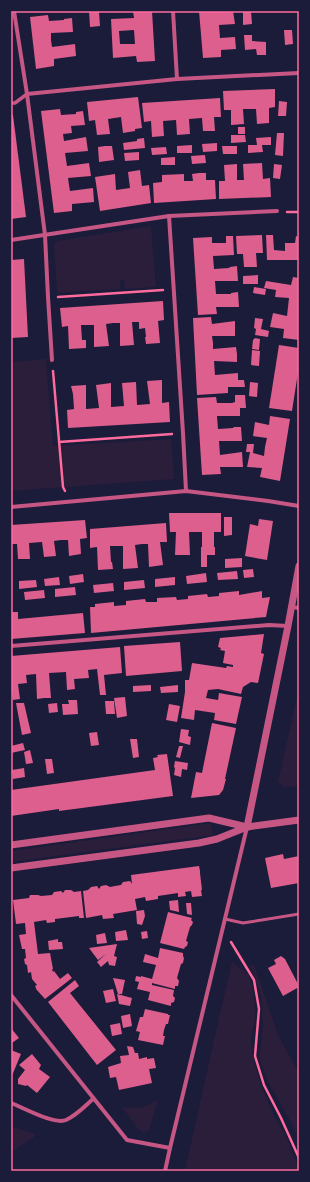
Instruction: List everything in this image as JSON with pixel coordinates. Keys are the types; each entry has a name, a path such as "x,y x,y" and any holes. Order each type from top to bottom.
{"street":[{"path":"14,11 27,94 45,235 52,360"},
{"path":"173,11 177,79"},
{"path":"11,103 15,103 27,94 177,79 299,73"},
{"path":"11,240 169,216 277,211"},
{"path":"169,216 186,491"},
{"path":"11,507 69,503 186,491 299,506"},
{"path":"165,1171 247,828 288,626 296,607 299,566"},
{"path":"11,646 270,625 288,626"},
{"path":"11,845 209,818 247,828"},
{"path":"11,868 199,843 217,839 247,828 299,820"},
{"path":"11,995 127,1140 170,1148"},
{"path":"11,1103 56,1122 65,1120 75,1115 93,1099"}],"lane":[{"path":"225,919 243,923 299,914"}],"path":[{"path":"48,297 174,289"},
{"path":"52,360 63,487 69,503"},
{"path":"59,442 183,433"},
{"path":"223,928 254,980 259,1009 255,1056 264,1085 299,1158"}],"shaded area":[{"path":"151,226 156,287 125,289 124,280 120,281 120,289 57,293 54,244 57,241"},
{"path":"46,359 53,446 171,439 174,479 11,491 11,362"},
{"path":"299,688 299,786 284,787 278,782"},
{"path":"211,823 213,835 11,862 11,851"},
{"path":"232,962 248,974 253,989 256,1014 251,1039 252,1054 262,1088 275,1118 286,1136 299,1171 185,1171"},
{"path":"250,964 254,965 278,1035 299,1073 299,1140 269,1084 259,1058 263,1026 261,997"},
{"path":"158,1099 149,1131 144,1132 139,1130 122,1107 141,1108"},
{"path":"11,1126 35,1134 34,1137 16,1149 11,1149"}],"building":[{"path":"89,11 99,12 100,26 90,27"},
{"path":"133,11 152,11 155,61 137,62 136,56 113,58 111,19 134,18","holes":["134,30 135,44 120,44 119,31"]},
{"path":"199,11 233,11 235,24 219,25 220,38 235,37 236,49 221,50 221,57 203,58"},
{"path":"243,11 251,11 252,24 243,25"},
{"path":"48,15 49,21 72,18 73,32 51,33 51,40 52,47 75,44 76,56 54,59 54,66 36,69 30,17"},
{"path":"284,30 292,30 293,44 285,45"},
{"path":"244,35 252,35 252,41 266,42 266,55 257,55 256,49 245,50"},
{"path":"275,89 275,107 269,108 269,123 257,124 256,109 243,109 244,124 231,125 231,110 224,110 223,91"},
{"path":"138,97 142,128 123,133 121,117 108,119 110,134 97,135 95,120 89,121 87,102"},
{"path":"220,98 221,117 214,117 215,131 203,131 202,118 189,119 190,134 177,135 176,120 163,121 164,136 152,137 151,121 144,122 142,103"},
{"path":"279,101 287,102 286,116 278,116"},
{"path":"60,109 61,115 76,114 76,112 83,111 85,125 71,126 72,133 63,134 64,141 86,137 88,151 65,153 67,166 89,163 91,176 68,178 70,191 93,188 94,202 72,204 72,211 54,213 41,111"},
{"path":"11,115 13,115 26,217 11,219"},
{"path":"238,127 245,127 245,134 238,134"},
{"path":"277,133 284,133 283,156 275,155"},
{"path":"231,135 245,135 246,142 231,143"},
{"path":"271,137 271,145 262,145 263,152 248,153 248,145 257,145 256,138"},
{"path":"144,138 145,148 124,150 123,143 137,141 137,139"},
{"path":"217,143 217,151 203,152 202,144"},
{"path":"192,145 192,153 177,153 177,146"},
{"path":"112,146 114,160 99,162 98,147"},
{"path":"222,146 237,146 237,154 223,154"},
{"path":"166,147 167,154 152,155 151,148"},
{"path":"139,152 139,160 125,161 124,153"},
{"path":"205,155 206,163 192,164 191,156"},
{"path":"175,157 175,165 161,165 161,158"},
{"path":"262,163 263,179 270,178 271,197 219,199 219,181 225,181 224,165 237,164 237,180 244,180 243,164"},
{"path":"274,164 282,165 280,179 273,178"},
{"path":"140,170 142,186 149,185 151,203 100,211 95,177 115,174 116,190 130,188 128,172"},
{"path":"206,173 206,180 215,180 216,199 154,203 153,183 162,182 162,175 184,174 184,181 193,181 192,174"},
{"path":"262,235 263,253 256,253 257,267 244,267 243,254 237,254 236,236"},
{"path":"266,235 273,235 274,250 285,251 285,243 295,243 296,236 299,237 299,260 267,260"},
{"path":"226,236 233,236 234,255 213,256 214,269 237,266 238,281 215,281 216,294 231,294 238,292 239,307 216,307 217,314 198,315 193,238 212,237 212,243 226,243"},
{"path":"24,259 28,337 11,338 11,260"},
{"path":"258,275 258,284 243,284 243,276"},
{"path":"293,277 299,278 299,340 283,338 284,329 270,327 273,313 287,316 289,298 275,297 276,290 264,288 266,281 291,285"},
{"path":"254,287 266,289 265,295 253,293"},
{"path":"163,301 164,320 158,321 160,343 146,344 145,328 139,329 139,322 132,322 134,345 120,346 120,323 113,323 106,324 109,346 94,347 94,325 81,325 82,340 86,340 86,348 69,349 68,326 62,327 60,308"},
{"path":"211,317 212,324 235,321 235,336 212,336 213,349 236,347 237,354 237,362 214,361 215,375 238,373 238,380 244,380 245,387 228,387 228,393 197,395 193,318"},
{"path":"255,318 263,319 261,329 269,331 268,337 255,335"},
{"path":"255,338 260,339 259,350 252,349 253,340"},
{"path":"279,345 299,348 299,366 292,411 269,408"},
{"path":"252,350 260,351 259,366 251,365"},
{"path":"162,380 162,403 169,402 170,422 68,428 67,410 74,409 71,386 86,385 86,409 99,408 96,385 111,383 111,407 124,406 122,383 136,382 137,405 150,404 147,381"},
{"path":"250,382 258,383 257,397 249,396"},
{"path":"235,395 245,395 246,408 240,408 240,416 217,416 218,429 241,427 242,441 219,441 220,455 242,452 243,467 220,467 221,474 202,475 197,398 216,397 217,403 232,403 235,402"},
{"path":"270,416 290,419 280,481 260,477 262,468 247,467 250,452 246,452 247,444 254,444 253,453 264,456 267,438 253,436 255,422 269,425"},
{"path":"169,513 221,513 221,532 214,532 215,555 207,555 207,567 201,567 202,532 189,532 190,555 175,555 176,532 170,532"},
{"path":"224,517 232,517 232,535 224,536"},
{"path":"259,519 273,521 267,560 245,556 250,524 258,526"},
{"path":"85,520 87,538 80,539 81,554 69,556 68,540 61,540 54,541 56,556 44,557 42,542 29,543 30,559 18,559 17,544 11,544 11,525"},
{"path":"166,523 167,542 160,542 163,565 149,567 148,544 142,544 135,545 138,568 123,569 123,546 110,546 113,569 98,570 97,547 90,548 90,529"},
{"path":"242,558 242,567 225,568 225,559"},
{"path":"253,569 254,577 244,578 243,570"},
{"path":"237,571 238,579 218,580 217,573"},
{"path":"206,573 207,582 187,584 186,576"},
{"path":"83,574 84,582 70,584 69,576"},
{"path":"59,577 60,585 45,586 44,579"},
{"path":"175,577 175,585 155,587 155,579"},
{"path":"36,580 37,587 19,589 19,581"},
{"path":"144,580 145,588 124,590 124,582"},
{"path":"113,583 114,591 94,593 93,585"},
{"path":"75,587 76,595 55,597 55,589"},
{"path":"44,590 45,598 25,600 24,592"},
{"path":"239,591 239,595 262,591 262,598 270,597 266,617 91,633 90,607 95,607 95,604 114,602 114,606 126,605 126,601 145,599 146,602 157,602 157,598 176,597 177,600 188,599 188,596 207,594 208,597 219,596 219,593"},
{"path":"11,612 18,612 18,619 83,613 85,633 11,639"},
{"path":"264,634 261,653 264,654 258,683 251,682 243,687 241,694 218,689 208,690 206,698 218,700 219,693 242,697 236,724 214,720 215,713 195,710 194,720 181,718 185,692 185,680 189,680 192,663 226,668 227,666 233,667 233,665 223,663 225,651 220,650 221,648 218,647 220,638"},
{"path":"180,642 182,671 126,676 124,646"},
{"path":"120,647 122,673 104,675 106,695 100,695 97,669 88,670 89,678 74,679 75,689 67,690 66,672 49,673 51,698 37,699 36,674 26,675 27,683 18,684 20,699 13,700 11,692 11,656"},
{"path":"151,685 151,691 133,692 133,686"},
{"path":"178,685 178,692 161,693 160,687"},
{"path":"125,697 127,716 117,718 114,698"},
{"path":"68,700 77,700 78,714 63,715 62,704 69,704"},
{"path":"105,701 114,701 115,714 106,714"},
{"path":"16,703 24,703 31,733 22,735"},
{"path":"57,703 58,712 49,713 48,704"},
{"path":"169,704 180,706 177,722 166,720"},
{"path":"212,723 236,728 223,790 219,795 191,798 196,772 202,773"},
{"path":"181,729 189,730 188,736 191,737 190,745 179,742"},
{"path":"97,732 99,745 91,746 89,733"},
{"path":"130,739 137,739 139,757 133,758"},
{"path":"23,743 25,750 11,753 11,746"},
{"path":"179,746 183,746 180,758 176,757"},
{"path":"30,750 33,763 26,764 24,752"},
{"path":"167,754 173,796 11,816 11,790 155,770 153,758 158,757 157,755"},
{"path":"45,759 52,759 54,773 47,774"},
{"path":"175,761 188,763 187,770 182,769 181,777 174,775"},
{"path":"24,768 25,777 13,779 12,770"},
{"path":"283,854 284,859 299,856 299,883 271,888 265,858"},
{"path":"199,866 202,896 192,897 191,891 185,892 186,896 178,897 178,893 158,896 158,899 146,901 145,897 135,899 137,910 113,914 114,918 103,919 102,915 86,918 83,891 88,890 91,887 97,886 99,889 101,886 106,885 110,887 121,885 123,882 130,881 132,884 131,875"},
{"path":"65,890 71,890 74,892 81,891 84,918 79,918 79,916 55,919 55,922 47,923 46,920 34,922 38,954 50,953 53,972 54,971 60,979 68,973 72,978 45,999 36,989 35,986 37,985 32,979 31,972 28,973 27,965 25,964 25,949 22,949 19,935 26,934 25,923 16,924 13,900 29,898 30,895 52,895 54,892 61,891 63,893"},
{"path":"178,900 179,912 170,910 169,901"},
{"path":"186,903 191,903 192,915 187,914"},
{"path":"144,910 145,916 142,925 137,924 136,911"},
{"path":"168,912 192,918 191,920 193,922 186,941 188,942 187,946 184,949 160,943"},
{"path":"126,930 128,940 116,941 115,932"},
{"path":"147,931 148,938 142,939 141,932"},
{"path":"105,933 107,943 97,944 96,935"},
{"path":"58,939 58,942 62,942 63,949 49,950 48,941"},
{"path":"117,944 114,956 117,957 115,966 109,965 108,961 101,967 97,962 106,954 98,960 89,948"},
{"path":"160,948 183,953 184,958 177,978 179,981 178,986 175,986 175,989 152,983 152,985 174,990 173,996 175,998 174,1002 171,1003 171,1006 148,1000 150,992 137,989 139,982 135,981 136,976 152,979 156,965 143,962 145,954 158,958"},
{"path":"281,956 285,959 299,986 283,996 268,968 276,964 274,960"},
{"path":"113,978 125,980 122,994 118,994"},
{"path":"75,980 79,986 70,993 116,1050 97,1065 48,1002"},
{"path":"113,989 116,1001 106,1003 103,991"},
{"path":"117,994 132,998 130,1006 119,1004"},
{"path":"145,1009 170,1015 168,1024 166,1024 164,1030 163,1036 165,1036 163,1045 138,1040 140,1032 136,1031 140,1017 143,1017"},
{"path":"130,1014 132,1026 123,1028 121,1016"},
{"path":"120,1023 122,1034 112,1036 110,1025"},
{"path":"11,1028 19,1038 12,1043 11,1042"},
{"path":"127,1046 133,1047 135,1053 138,1053 139,1059 147,1057 147,1059 154,1058 156,1068 149,1069 152,1083 119,1090 116,1077 110,1078 108,1067 121,1063 120,1056 129,1055"},
{"path":"11,1050 21,1054 11,1078"},
{"path":"32,1054 41,1065 39,1069 50,1077 37,1093 27,1085 18,1084 18,1079 25,1070 19,1065"}]}
